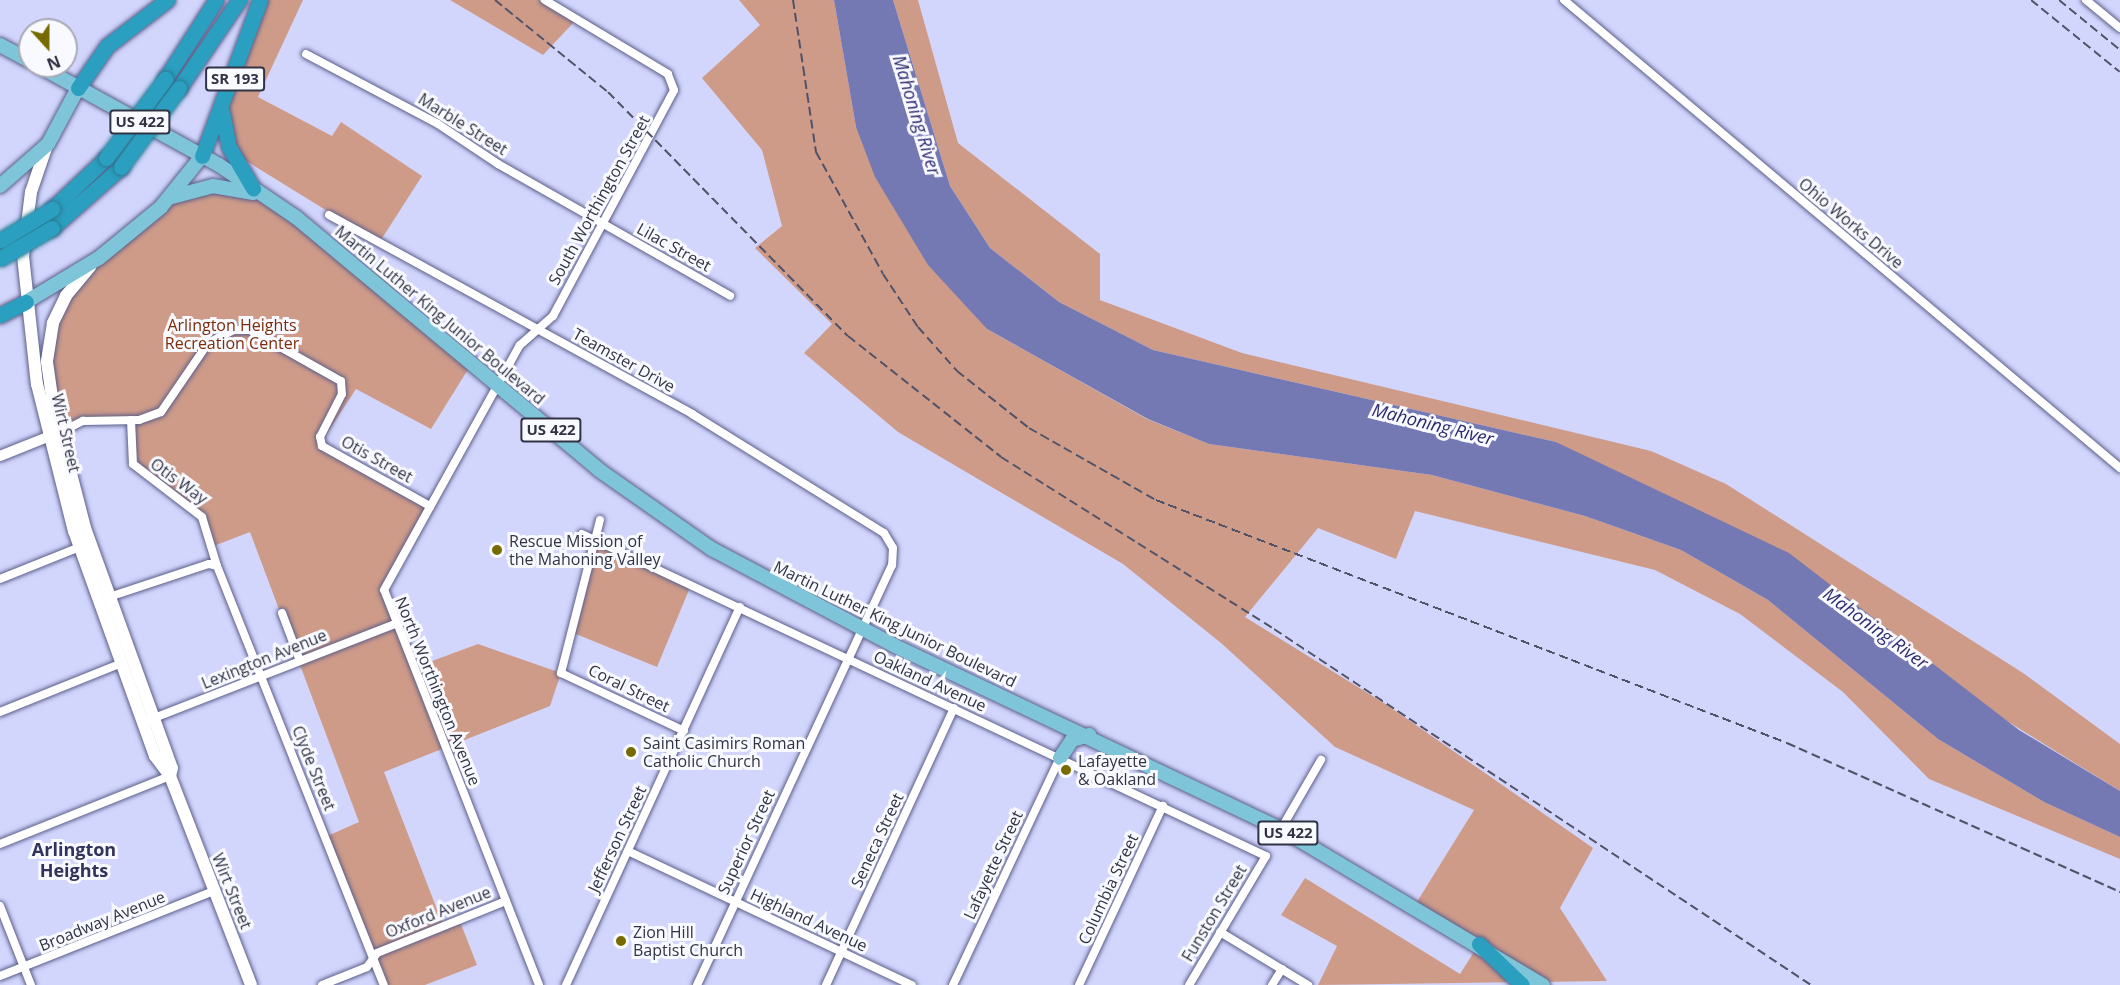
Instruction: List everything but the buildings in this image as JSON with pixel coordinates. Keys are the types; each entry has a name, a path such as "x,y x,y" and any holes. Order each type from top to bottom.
{"highway":[{"path":"78,88 107,46 167,0"},
{"path":"1,241 51,209 106,158 165,79 216,0"},
{"path":"1,258 52,228 121,167 239,0"},
{"name":"SR 193","path":"202,156 222,112 260,0"},
{"path":"222,112 231,152 258,192"},
{"name":"US 422","path":"0,315 26,302"},
{"path":"1479,944 1522,985"}],"main road":[{"path":"0,45 18,55"},
{"name":"Martin Luther King Junior Boulevard","path":"60,78 202,156 332,244 497,386 672,524 746,570 862,629 1089,735 1281,829 1479,944 1543,985"},
{"name":"Wirt Street","path":"78,88 48,144 26,222 26,302 80,547 122,663 148,720"},
{"path":"0,186 48,144"},
{"name":"Wirt Street","path":"202,156 170,198 99,258 60,306 49,342 47,371 55,434 148,720 162,772 170,776 251,985"},
{"name":"US 422","path":"170,198 213,186 258,192"},
{"name":"US 422","path":"26,302 99,258"},
{"path":"1060,758 1072,740 1089,735"}],"street":[{"name":"South Worthington Street","path":"537,330 552,316 653,135 674,79 545,0"},
{"name":"Ohio Works Drive","path":"1564,0 2120,468"},
{"path":"2086,0 2120,28"},
{"name":"Marble Street","path":"306,54 438,124 602,224"},
{"name":"Teamster Drive","path":"329,215 755,453 884,533 893,548"},
{"name":"Lilac Street","path":"602,224 730,296"},
{"name":"Otis Street","path":"55,434 83,421 131,420 168,406 214,338 250,330 341,381 342,394 320,437 322,446 430,506"},
{"name":"North Worthington Avenue","path":"537,330 520,345 384,590 395,624 539,985"},
{"name":"Otis Way","path":"131,420 133,465 202,517 216,566"},
{"path":"0,456 55,434"},
{"path":"595,540 600,520"},
{"name":"Oakland Avenue","path":"582,534 1266,856"},
{"name":"Coral Street","path":"595,540 561,673 684,731"},
{"path":"0,579 80,547"},
{"name":"Superior Street","path":"697,985 892,566 893,548"},
{"path":"109,597 216,566"},
{"name":"Clyde Street","path":"216,566 384,985"},
{"name":"Jefferson Street","path":"566,985 740,607"},
{"path":"282,613 300,661"},
{"name":"Lexington Avenue","path":"148,720 395,624"},
{"path":"0,712 122,663"},
{"name":"Seneca Street","path":"826,985 954,708"},
{"name":"Lafayette Street","path":"953,985 1060,758"},
{"path":"1281,829 1321,760"},
{"path":"0,844 170,776"},
{"name":"Columbia Street","path":"1079,985 1163,806"},
{"name":"Highland Avenue","path":"628,851 912,985"},
{"name":"Funston Street","path":"1189,985 1266,856"},
{"name":"Broadway Avenue","path":"0,976 214,891"},
{"name":"Oxford Avenue","path":"322,985 374,960 377,952 506,901"},
{"path":"0,906 31,985"},
{"path":"1220,933 1308,985"},
{"path":"1272,985 1282,969"}],"green space":[{"path":"260,0 303,0 258,97 332,136 341,122 422,176 379,243 230,151 223,123"},
{"path":"450,0 545,0 575,21 543,55"},
{"path":"739,0 834,0 856,127 987,329 1147,419 1209,444 1432,475 1585,516 1681,550 1768,600 1938,739 2044,802 2120,837 2120,859 1929,779 1843,692 1740,614 1655,570 1415,511 1396,559 1318,528 1245,617 1387,705 1593,848 1560,908 1607,981 1318,985 1337,946 1281,915 1305,878 1460,974 1479,944 1415,905 1474,810 1335,747 1221,643 1123,564 898,432 804,353 832,324 755,248 782,226 762,150 702,78 760,25"},
{"path":"893,0 918,0 958,143 1100,254 1100,300 1242,353 1651,451 1726,484 2023,673 2120,744 2120,791 1556,442 1153,350 1059,302 990,248 950,186"},
{"name":"Arlington Heights Recreation Center","path":"199,188 263,196 472,363 431,429 356,389 320,444 430,506 384,590 413,668 478,644 561,673 550,706 384,772 443,925 459,919 477,965 425,985 384,985 325,837 359,822 250,532 211,547 202,517 133,464 131,420 83,421 61,432 49,342 72,286 161,207"},
{"path":"595,540 691,585 657,667 571,632"}],"water":[{"name":"Mahoning River","path":"834,0 893,0 950,186 990,248 1059,302 1153,350 1556,442 1789,553 2019,730 2120,791 2120,837 2044,802 1938,739 1768,600 1681,550 1585,516 1432,475 1209,444 1148,419 987,329 928,265 875,177 856,127"}],"railway":[{"path":"495,0 608,92 848,336 1001,457 1274,629 1811,985"},
{"path":"793,0 816,152 883,274 918,327 957,371 1029,428 1156,500 1787,743 2120,892"},
{"path":"2031,0 2120,72"},
{"path":"2059,0 2120,50"}],"place":[{"name":"Rescue Mission of the Mahoning Valley","path":"497,550"},
{"name":"Saint Casimirs Roman Catholic Church","path":"631,752"},
{"name":"Lafayette & Oakland","path":"1066,770"},
{"name":"Zion Hill Baptist Church","path":"621,941"}],"district":[{"name":"Arlington Heights","path":"74,860"}]}
